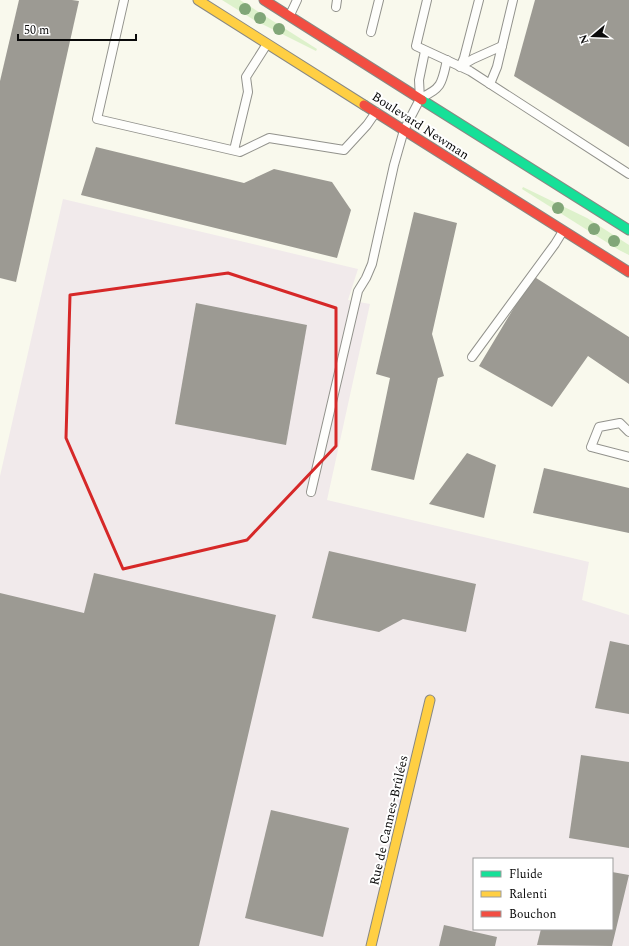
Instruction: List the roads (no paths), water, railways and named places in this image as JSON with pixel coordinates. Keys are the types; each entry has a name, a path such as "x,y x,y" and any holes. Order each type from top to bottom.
{"main road":[{"name":"Boulevard Newman","path":"198,0 629,272"},
{"name":"Boulevard Newman","path":"264,0 629,230"},
{"name":"Rue de Cannes-Brûlées","path":"371,946 430,700"}],"lane":[{"path":"124,0 97,120 240,152 269,138 344,150 367,125 376,112"},
{"path":"289,16 297,0"},
{"path":"371,32 379,0"},
{"path":"427,0 416,46 447,60 490,84 629,174"},
{"path":"460,67 464,58 479,0"},
{"path":"490,84 495,74 513,0"},
{"path":"234,150 248,92 246,77 268,44"},
{"path":"460,67 473,59 502,46"},
{"path":"312,492 358,291 372,264 394,165 404,130 420,99 419,80 426,51"},
{"path":"420,99 436,91 441,85 447,60"},
{"path":"472,357 556,244 563,231"},
{"path":"629,432 620,423 599,427 591,447 629,457"}]}
